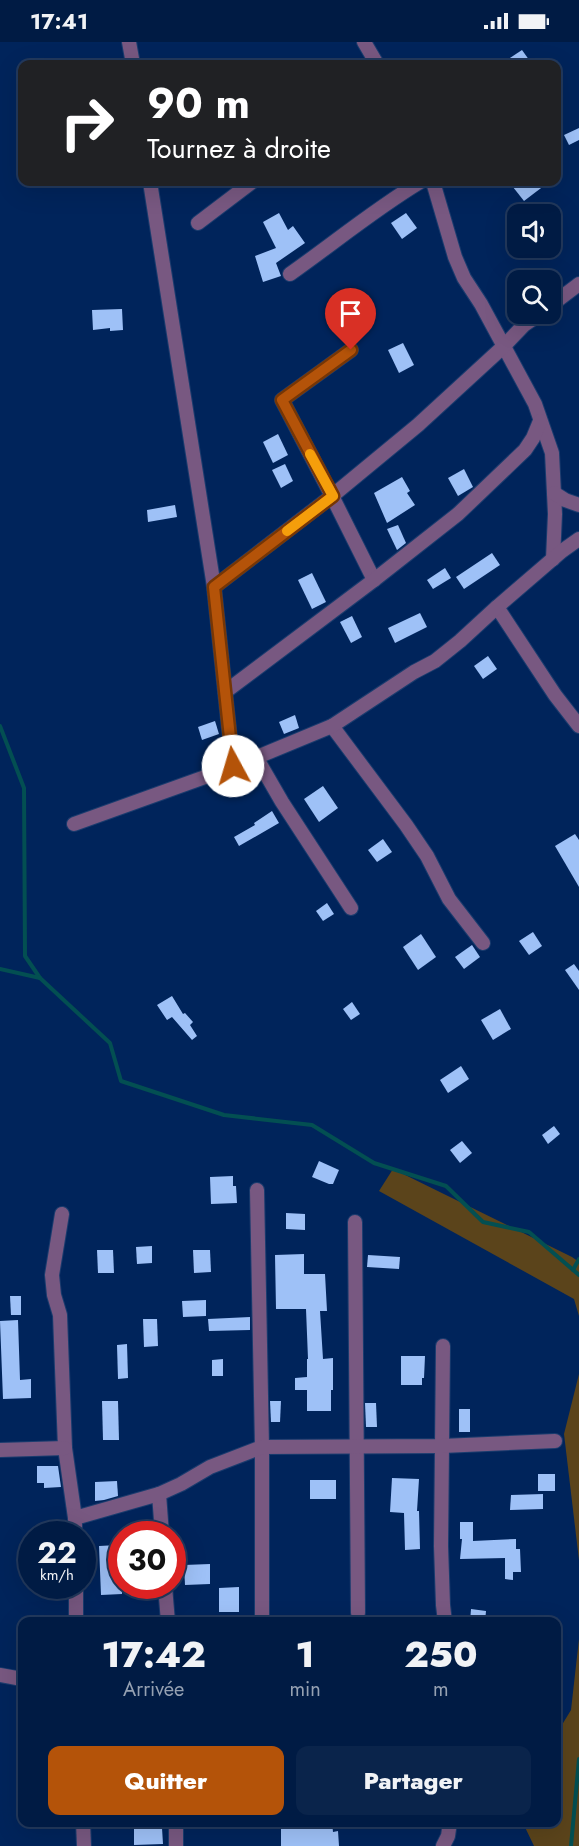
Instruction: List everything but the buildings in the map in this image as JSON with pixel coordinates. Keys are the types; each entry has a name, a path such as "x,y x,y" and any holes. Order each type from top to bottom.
{"street":[{"path":"129,42 132,60"},
{"path":"364,42 375,60"},
{"path":"151,186 214,587 233,766"},
{"path":"198,224 247,186"},
{"path":"290,274 392,199 413,186"},
{"path":"434,186 455,257 464,278 481,304 535,404 552,453 555,522 553,559"},
{"path":"561,298 579,284"},
{"path":"214,587 333,496 418,424 525,324"},
{"path":"351,350 282,400 374,580"},
{"path":"225,692 458,514 525,450 540,421"},
{"path":"554,493 579,505"},
{"path":"74,824 233,766 332,726 414,672 435,661 579,539"},
{"path":"497,607 555,695 579,726"},
{"path":"332,726 406,825 427,856 449,899 483,943"},
{"path":"256,757 282,802 351,908"},
{"path":"257,1190 262,1447 262,1617"},
{"path":"62,1214 52,1275 61,1325 65,1448 75,1518 159,1494 210,1467 262,1447 441,1446 555,1441"},
{"path":"355,1222 358,1613"},
{"path":"442,1346 441,1546 444,1617"},
{"path":"0,1450 65,1448"},
{"path":"159,1494 161,1521"},
{"path":"76,1599 76,1617"},
{"path":"166,1599 168,1617"},
{"path":"0,1675 18,1677"},
{"path":"83,1827 84,1846"},
{"path":"176,1827 176,1846"},
{"path":"443,1846 449,1827"}],"shaded area":[{"path":"393,1169 579,1262 579,1316 574,1299 379,1191"},
{"path":"579,1374 579,1560 564,1434"},
{"path":"579,1639 579,1846 534,1846 525,1827 561,1827 561,1726 571,1710"}],"waterway":[{"path":"0,726 24,788 25,956 40,978 110,1043 121,1081 224,1115 312,1125 374,1163 446,1186 483,1222 529,1232 579,1275"},
{"path":"0,969 40,978"},
{"path":"573,1270 579,1259"},
{"path":"571,1846 579,1759"}],"slow traffic":[{"path":"287,531 333,496 310,454"}],"route":[{"path":"233,766 214,587 333,496 282,400 351,350"}]}
